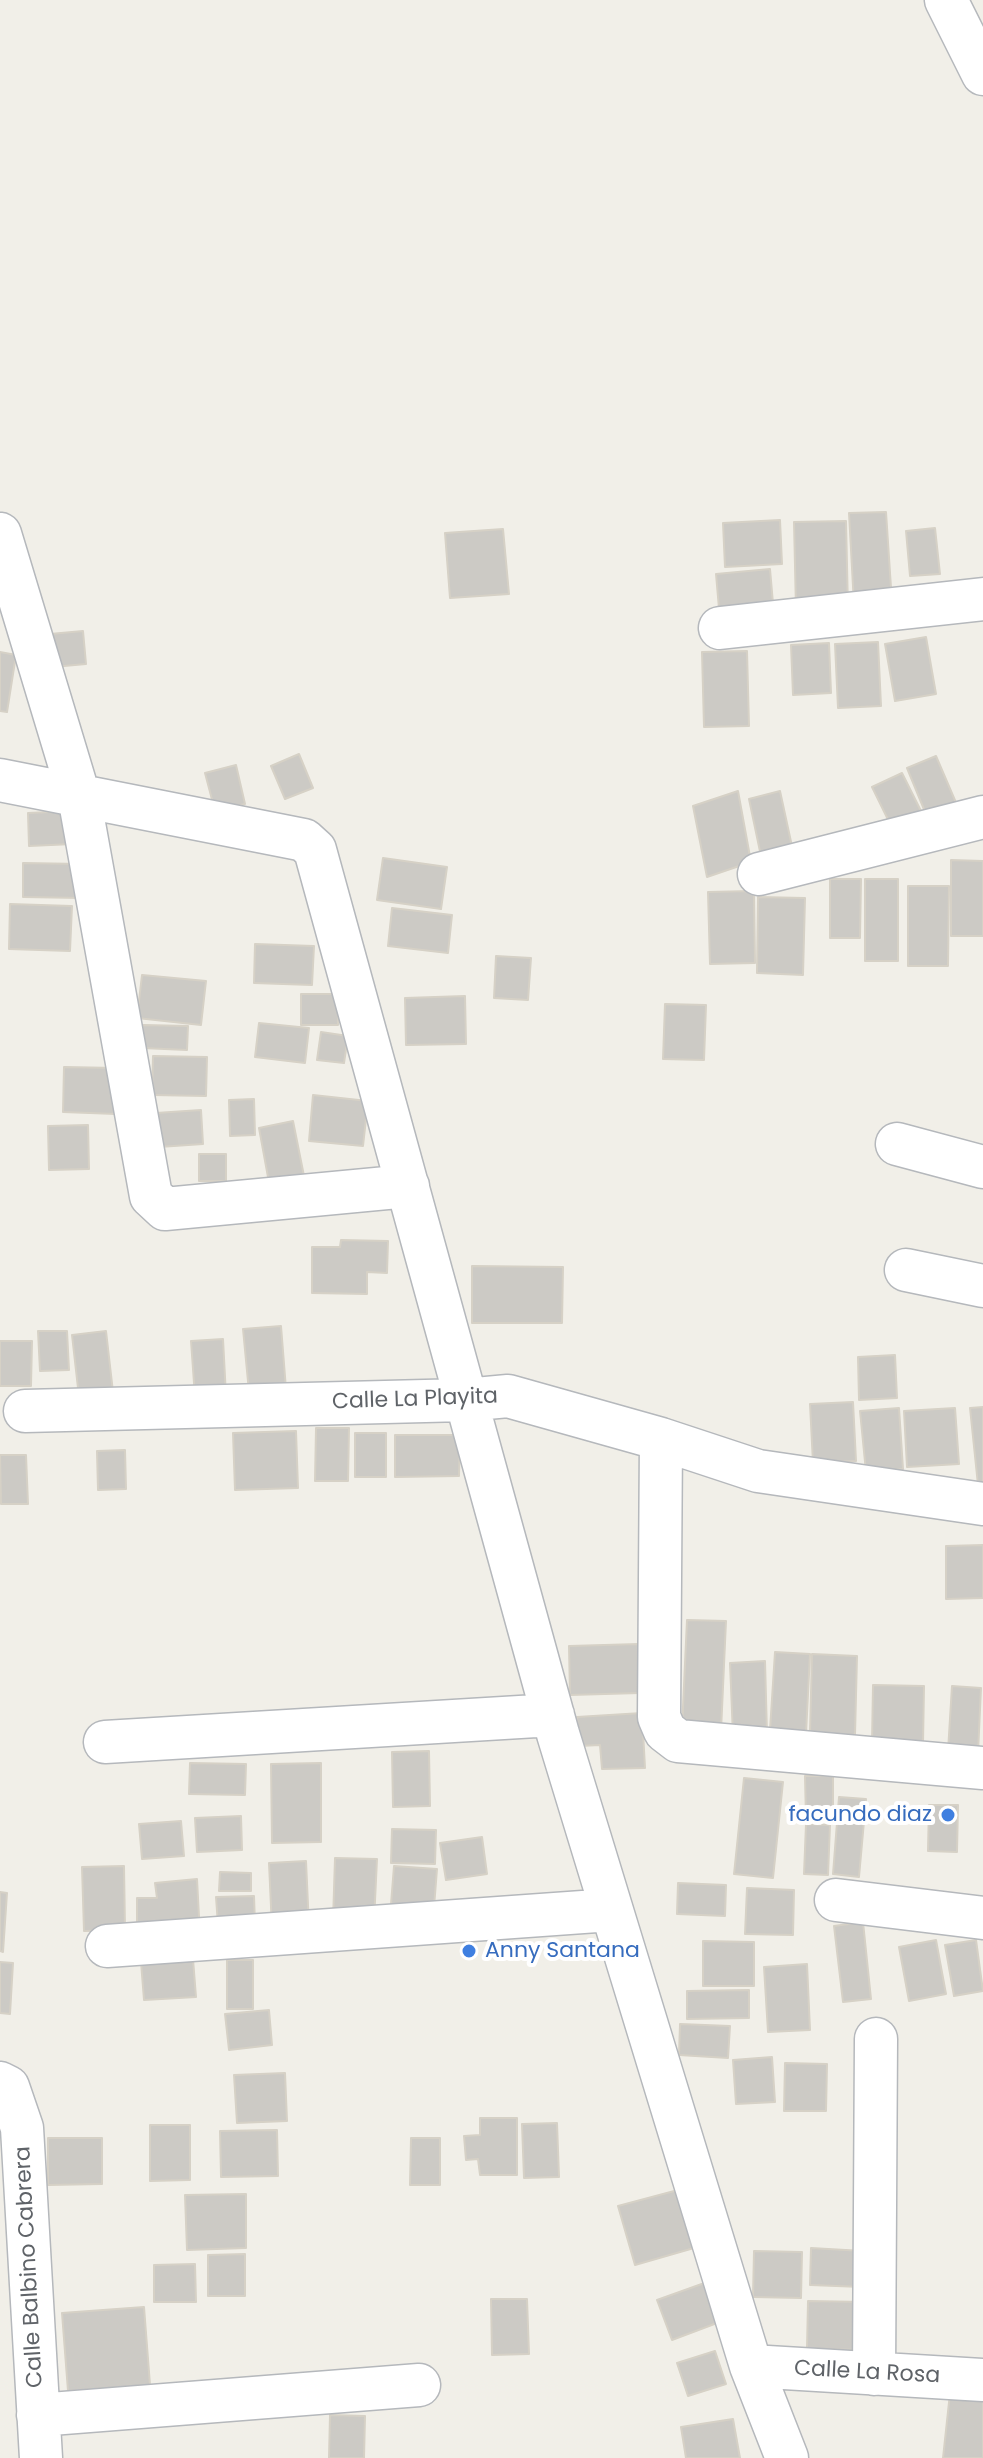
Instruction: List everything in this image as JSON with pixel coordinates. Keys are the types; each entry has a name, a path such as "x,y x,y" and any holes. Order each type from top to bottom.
{"street":[{"path":"946,0 983,74"},
{"path":"0,534 79,796 151,1196 165,1209 408,1186"},
{"path":"720,628 983,599"},
{"path":"0,780 304,840 315,850 553,1715 751,2366 787,2458"},
{"path":"759,874 983,817"},
{"path":"897,1144 983,1167"},
{"path":"906,1270 983,1286"},
{"name":"Calle La Playita","path":"25,1411 465,1400 508,1396 661,1439 758,1471 983,1504"},
{"path":"661,1439 659,1717 665,1731 678,1741 983,1768"},
{"path":"105,1742 553,1715"},
{"path":"836,1900 983,1918"},
{"path":"107,1946 611,1910"},
{"path":"874,2374 876,2039"},
{"name":"Calle Balbino Cabrera","path":"0,2083 8,2087 22,2128 41,2458"},
{"name":"Calle La Rosa","path":"751,2366 983,2380"},
{"path":"38,2415 419,2385"}],"building":[{"path":"886,512 892,603 854,605 849,513"},
{"path":"780,520 782,564 725,567 723,523"},
{"path":"846,521 848,609 796,610 794,522"},
{"path":"935,528 940,574 910,576 906,531"},
{"path":"503,529 509,594 450,598 445,533"},
{"path":"770,569 774,615 720,620 716,574"},
{"path":"83,631 86,664 53,667 50,634"},
{"path":"926,637 936,694 895,701 885,644"},
{"path":"878,642 881,706 838,708 835,644"},
{"path":"829,643 831,693 793,695 791,645"},
{"path":"747,651 749,726 704,727 702,652"},
{"path":"0,652 16,655 7,712 0,711"},
{"path":"299,754 313,788 285,799 271,766"},
{"path":"936,756 960,812 930,824 907,768"},
{"path":"236,765 245,804 215,811 205,773"},
{"path":"902,773 927,823 897,838 872,787"},
{"path":"738,791 751,862 707,877 693,806"},
{"path":"780,791 793,851 762,861 749,799"},
{"path":"71,811 73,844 29,846 28,813"},
{"path":"383,858 447,867 441,909 377,900"},
{"path":"951,860 983,861 983,936 951,936"},
{"path":"23,863 82,864 82,898 23,897"},
{"path":"830,879 861,879 860,938 830,938"},
{"path":"865,879 898,879 898,961 865,961"},
{"path":"908,886 949,886 948,966 908,966"},
{"path":"754,891 755,963 710,964 708,892"},
{"path":"758,897 805,898 803,975 757,973"},
{"path":"10,904 72,906 70,951 9,949"},
{"path":"392,908 452,915 448,953 388,946"},
{"path":"255,944 314,946 312,985 254,983"},
{"path":"496,956 531,958 528,1000 494,998"},
{"path":"142,975 206,981 201,1025 137,1018"},
{"path":"301,994 339,994 338,1025 301,1025"},
{"path":"465,996 466,1044 406,1045 405,998"},
{"path":"665,1004 706,1005 704,1060 663,1059"},
{"path":"259,1023 309,1028 305,1063 255,1057"},
{"path":"143,1025 188,1026 187,1050 142,1048"},
{"path":"321,1032 348,1036 344,1063 317,1060"},
{"path":"153,1056 207,1057 206,1096 152,1095"},
{"path":"64,1067 117,1068 116,1114 63,1112"},
{"path":"313,1095 368,1101 363,1146 309,1141"},
{"path":"254,1099 255,1135 230,1136 229,1100"},
{"path":"201,1110 203,1144 159,1147 156,1113"},
{"path":"293,1121 305,1181 270,1188 259,1128"},
{"path":"88,1125 89,1169 49,1170 48,1126"},
{"path":"199,1154 226,1154 226,1181 199,1181"},
{"path":"341,1240 388,1241 387,1273 367,1272 367,1294 312,1293 312,1247 340,1247"},
{"path":"472,1266 563,1267 562,1323 472,1323"},
{"path":"281,1326 286,1389 249,1392 243,1329"},
{"path":"38,1331 67,1331 69,1370 40,1371"},
{"path":"106,1331 113,1392 79,1397 72,1335"},
{"path":"223,1339 226,1396 195,1397 191,1341"},
{"path":"0,1341 32,1341 31,1386 0,1386"},
{"path":"895,1355 897,1398 859,1400 858,1357"},
{"path":"853,1402 856,1461 813,1463 810,1404"},
{"path":"983,1407 983,1485 978,1485 970,1408"},
{"path":"899,1408 903,1469 866,1472 860,1411"},
{"path":"955,1408 959,1464 907,1467 904,1411"},
{"path":"316,1428 349,1428 348,1481 315,1481"},
{"path":"296,1431 298,1488 235,1490 233,1433"},
{"path":"355,1433 386,1433 386,1477 355,1477"},
{"path":"395,1435 460,1435 459,1476 395,1477"},
{"path":"125,1450 126,1489 98,1490 97,1451"},
{"path":"0,1455 26,1455 28,1504 1,1504"},
{"path":"983,1545 983,1598 946,1599 946,1546"},
{"path":"687,1620 726,1621 721,1731 682,1729"},
{"path":"639,1644 640,1693 570,1695 569,1646"},
{"path":"775,1652 810,1654 806,1734 770,1730"},
{"path":"812,1654 857,1656 855,1735 810,1733"},
{"path":"765,1661 767,1734 733,1736 730,1663"},
{"path":"873,1685 924,1686 923,1744 872,1743"},
{"path":"952,1686 981,1688 978,1753 948,1751"},
{"path":"642,1713 645,1768 602,1769 600,1745 579,1746 577,1717"},
{"path":"429,1751 430,1806 393,1807 392,1752"},
{"path":"190,1763 246,1764 245,1795 189,1794"},
{"path":"321,1763 321,1842 272,1843 271,1764"},
{"path":"805,1776 833,1776 833,1819 806,1820"},
{"path":"744,1778 783,1782 773,1878 734,1874"},
{"path":"839,1797 866,1799 859,1877 833,1874"},
{"path":"929,1805 958,1805 957,1852 928,1851"},
{"path":"241,1816 242,1850 197,1852 195,1818"},
{"path":"181,1821 184,1856 142,1859 139,1824"},
{"path":"806,1824 830,1825 828,1875 804,1874"},
{"path":"392,1829 436,1830 435,1864 391,1863"},
{"path":"482,1837 487,1874 446,1880 440,1843"},
{"path":"335,1858 377,1859 374,1922 333,1921"},
{"path":"306,1861 309,1927 272,1929 269,1863"},
{"path":"124,1866 125,1930 84,1931 82,1867"},
{"path":"394,1866 437,1869 433,1920 390,1917"},
{"path":"220,1872 251,1873 251,1891 219,1891"},
{"path":"197,1879 200,1936 137,1939 137,1898 157,1898 155,1883"},
{"path":"678,1883 726,1885 725,1916 677,1914"},
{"path":"747,1888 794,1890 793,1935 745,1934"},
{"path":"0,1892 7,1893 3,1952 0,1951"},
{"path":"254,1896 255,1924 218,1925 216,1897"},
{"path":"863,1922 871,1999 843,2002 834,1926"},
{"path":"936,1940 946,1994 909,2001 899,1947"},
{"path":"976,1940 983,1991 954,1996 945,1945"},
{"path":"703,1941 754,1942 754,1986 703,1986"},
{"path":"193,1959 196,1997 144,2000 141,1962"},
{"path":"227,1960 253,1960 253,2009 227,2009"},
{"path":"0,1962 13,1963 10,2014 0,2013"},
{"path":"807,1964 810,2030 768,2032 764,1967"},
{"path":"749,1990 749,2018 687,2019 687,1991"},
{"path":"269,2010 272,2045 229,2050 225,2014"},
{"path":"680,2024 730,2026 728,2058 679,2055"},
{"path":"772,2057 775,2102 736,2104 733,2060"},
{"path":"785,2063 827,2064 826,2111 784,2111"},
{"path":"285,2073 287,2121 237,2123 234,2075"},
{"path":"480,2118 517,2118 517,2175 480,2175 478,2159 466,2160 464,2136 480,2135"},
{"path":"557,2123 559,2177 524,2178 522,2124"},
{"path":"150,2125 190,2125 190,2180 150,2181"},
{"path":"277,2130 278,2176 221,2177 220,2131"},
{"path":"48,2138 102,2138 102,2184 48,2185"},
{"path":"411,2138 440,2138 440,2185 410,2185"},
{"path":"678,2190 694,2248 635,2265 618,2206"},
{"path":"246,2194 246,2248 187,2250 185,2195"},
{"path":"811,2248 863,2251 862,2287 810,2285"},
{"path":"754,2251 802,2252 801,2298 753,2297"},
{"path":"245,2254 245,2296 208,2296 208,2255"},
{"path":"195,2264 196,2302 154,2302 154,2265"},
{"path":"710,2281 725,2320 672,2340 657,2300"},
{"path":"491,2299 527,2299 529,2354 492,2355"},
{"path":"808,2301 866,2302 866,2350 807,2349"},
{"path":"144,2307 150,2385 68,2391 62,2313"},
{"path":"715,2351 726,2384 688,2396 677,2363"},
{"path":"950,2393 983,2397 983,2458 943,2458"},
{"path":"330,2415 365,2416 364,2458 329,2458"},
{"path":"733,2419 740,2458 686,2458 681,2427"}],"place":[{"name":"facundo diaz","path":"948,1815"},
{"name":"Anny Santana","path":"469,1951"}]}
